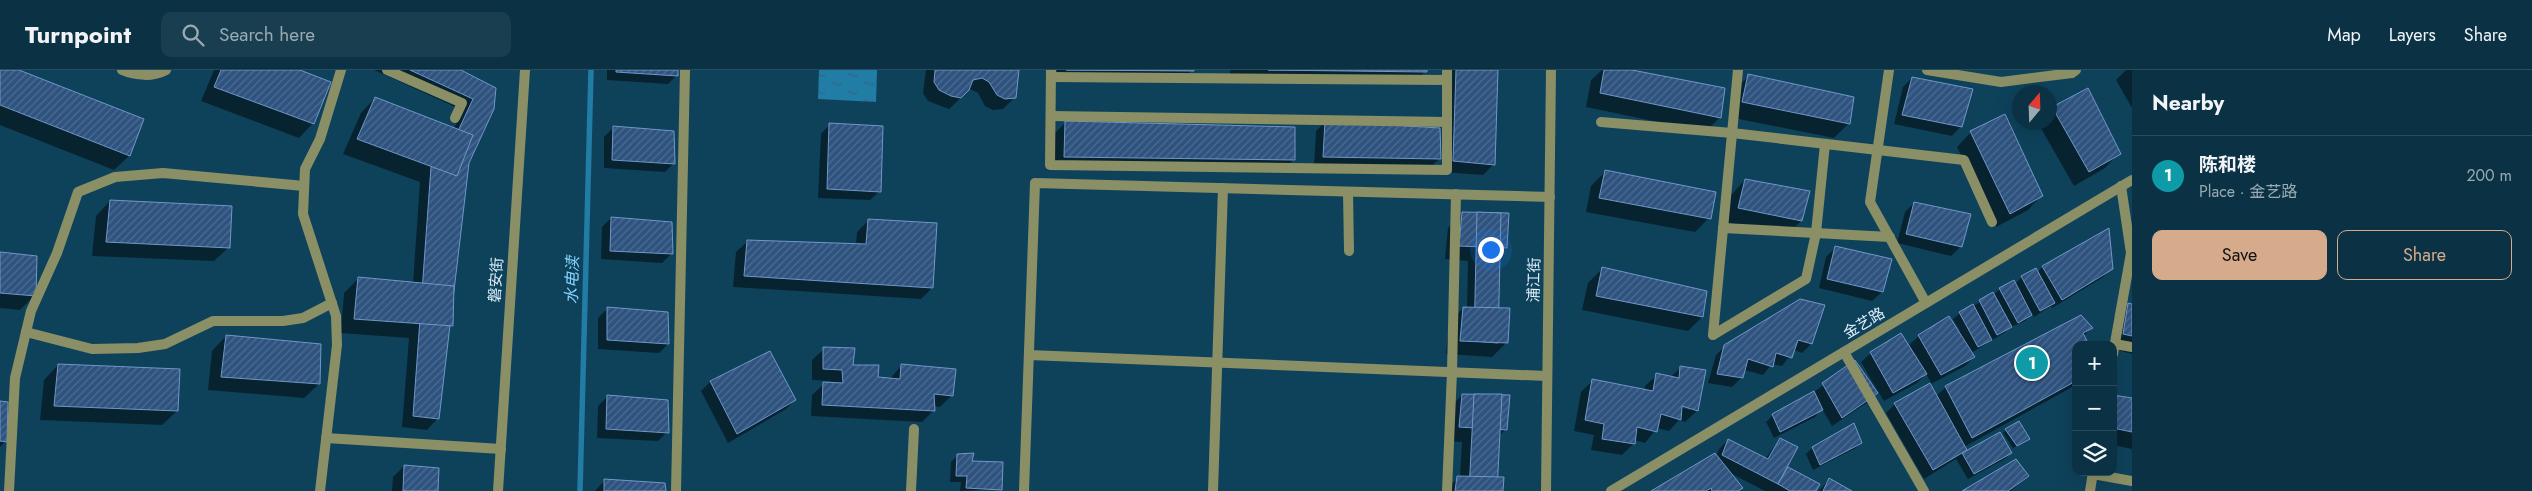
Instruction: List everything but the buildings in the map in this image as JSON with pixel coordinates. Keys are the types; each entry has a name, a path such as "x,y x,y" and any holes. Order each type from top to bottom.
{"street":[{"path":"122,70 132,74 158,74 166,70"},
{"path":"320,491 338,345 336,316 303,214 304,186 305,169 320,139 341,70"},
{"path":"387,70 462,103 455,118"},
{"name":"磐安街","path":"498,491 524,70"},
{"path":"676,491 685,70"},
{"name":"浦江街","path":"1546,491 1551,70"},
{"path":"1738,70 1713,335 1806,279 1816,233 1825,144"},
{"path":"1889,70 1870,202 1926,302"},
{"path":"1927,70 2001,82 2072,73 2076,70"},
{"path":"1051,74 1446,75 1447,170 1050,166 1051,74"},
{"path":"1051,116 1447,122"},
{"path":"1601,122 1732,133 1964,160 1992,222"},
{"path":"9,491 15,378 31,311 57,253 78,192 114,177 163,173 304,186"},
{"name":"金艺路","path":"1611,491 2132,180"},
{"path":"1024,491 1035,183 1550,197"},
{"path":"2116,341 2128,288 2130,253 2121,186"},
{"path":"1213,491 1223,188"},
{"path":"1348,192 1349,250"},
{"path":"1447,491 1456,194"},
{"path":"1723,228 1890,237"},
{"path":"26,332 92,349 138,348 165,344 213,320 283,321 303,318 332,304"},
{"path":"2117,349 2132,347"},
{"path":"1844,352 1924,491"},
{"path":"1029,355 1548,376"},
{"path":"911,491 914,429"},
{"path":"326,438 501,449"},
{"path":"2090,491 2092,476"},
{"path":"2108,476 2132,481"}],"water":[{"path":"819,70 877,70 876,102 818,99"}],"waterway":[{"name":"水电渎","path":"580,491 591,70"}],"place":[{"name":"陈和楼","path":"2032,363"}]}
